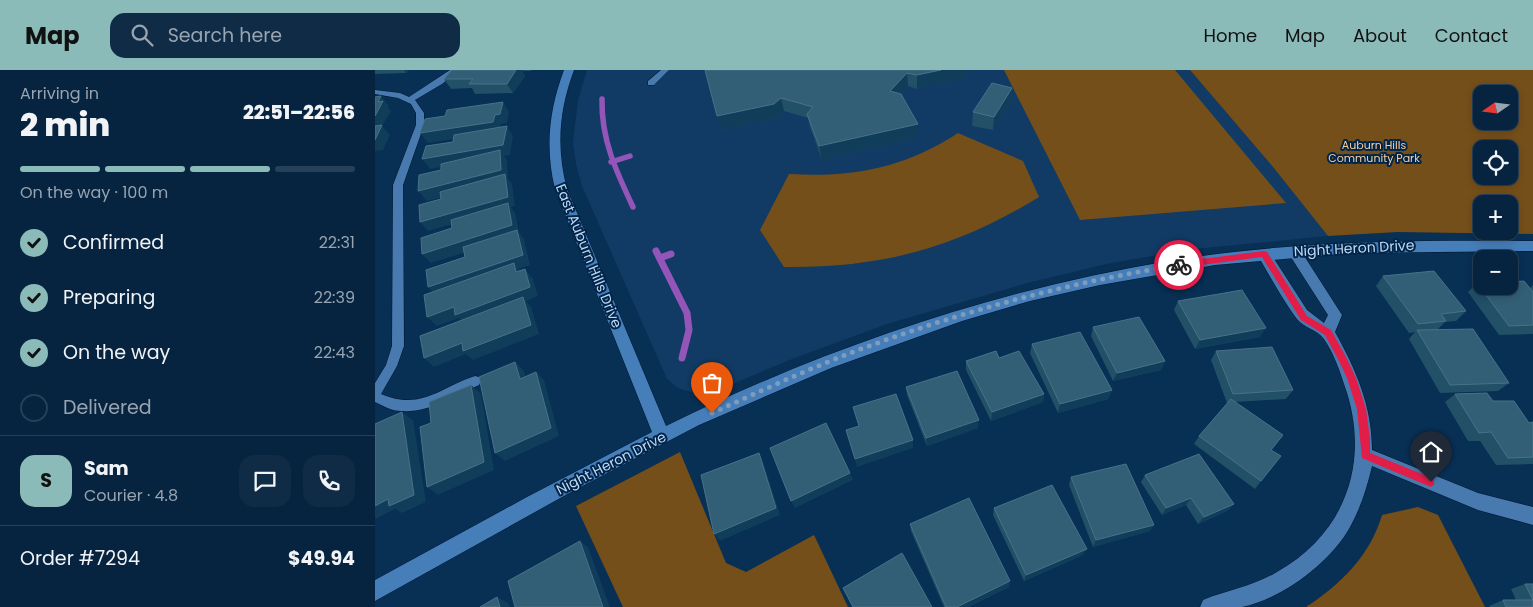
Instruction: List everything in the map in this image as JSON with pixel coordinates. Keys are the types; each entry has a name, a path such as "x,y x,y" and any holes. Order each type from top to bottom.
{"street":[{"name":"East Auburn Hills Drive","path":"569,70 558,102 554,129 557,174 568,207 661,436"},
{"name":"Night Heron Drive","path":"375,591 661,436 826,363 895,337 963,316 1049,292 1135,273 1199,262 1264,254 1406,245 1533,246"},
{"path":"1294,251 1335,316 1328,332"},
{"path":"1211,607 1271,586 1293,574 1325,546 1338,528 1354,499 1360,482 1365,455 1364,426 1357,392 1347,369 1328,332 1304,318 1264,254"},
{"path":"1365,455 1479,501 1533,516"}],"lane":[{"path":"409,100 455,70"},
{"path":"651,83 665,70"},
{"path":"375,92 395,95 409,100 419,109 421,125 401,171 398,185 398,346 391,366 375,395 392,404 411,406 431,401 475,381"}],"shaded area":[{"path":"587,70 1190,70 1273,167 1328,236 1194,249 1111,263 1027,283 887,324 792,359 704,396 678,388 667,379 582,186 573,143 578,100"}],"green space":[{"path":"1004,70 1175,70 1286,203 1080,220"},
{"name":"Auburn Hills Community Park","path":"1190,70 1533,70 1533,234 1518,234 1518,195 1473,195 1473,233 1398,232 1328,236 1273,167"},
{"path":"958,133 1023,161 1039,197 978,230 948,242 917,252 854,264 784,267 760,230 789,174 835,174 877,168 918,155"},
{"path":"680,452 726,563 746,572 814,535 848,607 623,607 576,506"},
{"path":"1418,507 1438,515 1485,607 1306,607 1331,589 1353,568 1370,543 1382,515"}],"building":[{"path":"452,70 516,70 507,84 469,84 473,79 444,79"},
{"path":"705,70 941,70 917,75 907,73 890,91 901,94 918,124 819,146 807,114 813,107 781,98 774,104 717,116"},
{"path":"992,83 1012,88 994,117 973,112"},
{"path":"381,96 378,102 383,101 375,116 375,97"},
{"path":"503,102 500,114 495,115 493,122 420,133 425,119 445,116 447,110"},
{"path":"382,125 375,140 375,126"},
{"path":"507,126 503,145 422,159 426,146 453,142 454,135"},
{"path":"500,150 501,170 418,191 419,175 441,170 441,164"},
{"path":"505,174 508,197 420,222 419,205 441,199 440,192"},
{"path":"508,203 512,225 422,254 421,238 452,228 451,220"},
{"path":"517,230 523,255 428,287 426,270 465,257 463,247"},
{"path":"514,263 516,272 525,269 530,287 455,315 454,307 427,317 424,295"},
{"path":"1434,271 1466,311 1441,314 1446,321 1418,324 1383,276"},
{"path":"1518,281 1524,281 1533,292 1533,325 1509,326 1486,295 1518,295"},
{"path":"1242,290 1266,328 1200,340 1178,301"},
{"path":"523,297 531,325 463,351 462,343 424,358 420,336"},
{"path":"1139,317 1165,361 1117,373 1093,327"},
{"path":"1473,329 1509,383 1450,385 1417,330"},
{"path":"1080,332 1112,390 1060,404 1032,344"},
{"path":"1272,347 1293,390 1233,394 1216,351"},
{"path":"996,351 999,358 1019,351 1044,394 992,412 966,361"},
{"path":"515,362 520,379 536,372 551,428 495,453 479,377"},
{"path":"957,371 979,420 926,438 906,387"},
{"path":"471,385 484,462 427,487 420,427 431,423 429,402"},
{"path":"1487,393 1493,401 1514,401 1529,423 1533,422 1533,457 1508,458 1491,432 1479,433 1455,394"},
{"path":"896,394 913,440 855,459 846,430 859,426 853,407"},
{"path":"1231,399 1283,435 1271,450 1281,456 1261,481 1199,436"},
{"path":"402,412 414,495 389,506 388,499 375,506 375,424"},
{"path":"826,423 850,473 791,501 770,448"},
{"path":"759,453 776,508 714,534 701,475"},
{"path":"1199,454 1234,504 1204,517 1191,498 1166,508 1145,475"},
{"path":"1126,464 1154,525 1096,540 1071,477"},
{"path":"1052,485 1087,549 1026,575 994,508"},
{"path":"969,498 1010,581 957,607 946,607 910,524"},
{"path":"580,541 603,607 515,607 508,581"},
{"path":"902,553 932,607 853,607 843,588"},
{"path":"1525,584 1533,584 1533,600"},
{"path":"497,597 500,607 480,607"},
{"path":"1503,600 1533,600 1533,607 1506,607"}],"waterway":[{"path":"602,99 604,128 613,161"},
{"path":"613,161 630,156"},
{"path":"613,161 633,207"},
{"path":"656,251 687,313 689,330 682,358"},
{"path":"660,258 671,254"}],"way so far":[{"path":"712,413 788,378 861,349 929,326 1049,292 1179,265"}],"route":[{"path":"1179,265 1264,254 1304,318 1328,332 1343,360 1357,392 1361,409 1366,439 1365,455 1431,482"}]}
